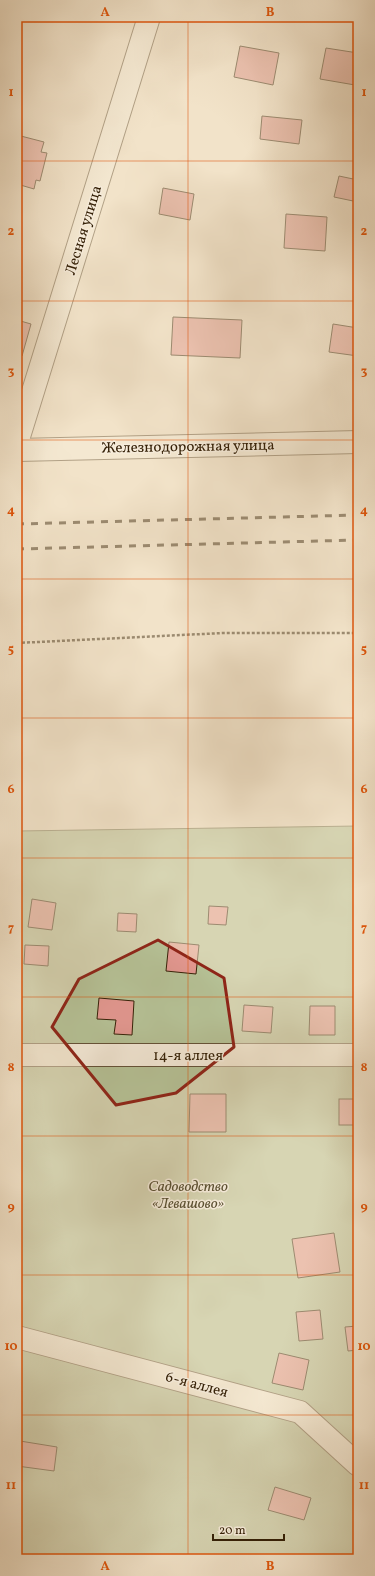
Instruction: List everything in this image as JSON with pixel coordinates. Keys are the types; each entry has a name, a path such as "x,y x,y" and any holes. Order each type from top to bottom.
{"street":[{"name":"Лесная улица","path":"17,443 149,17"},
{"name":"Железнодорожная улица","path":"17,450 358,442"},
{"name":"14-я аллея","path":"17,1055 358,1055"},
{"name":"6-я аллея","path":"17,1337 300,1412 358,1465"}],"path":[{"path":"17,643 223,633 358,633"}],"highlighted area":[{"path":"158,940 224,978 234,1047 176,1093 116,1105 52,1027 79,979"}],"green space":[{"name":"Садоводство «Левашово»","path":"358,826 358,1559 17,1559 17,831"}],"building":[{"path":"340,17 358,17 358,20"},
{"path":"240,46 279,53 273,85 234,77"},
{"path":"326,48 358,53 355,85 320,79"},
{"path":"262,116 302,120 299,144 260,139"},
{"path":"17,135 44,142 41,152 47,153 40,181 36,180 34,189 17,184"},
{"path":"339,176 358,180 358,202 334,197"},
{"path":"163,188 194,194 190,220 159,214"},
{"path":"286,214 327,217 325,251 284,248"},
{"path":"173,317 242,320 240,358 171,355"},
{"path":"17,320 31,324 22,356 17,355"},
{"path":"333,324 358,328 358,356 329,352"},
{"path":"32,899 56,903 52,930 28,927"},
{"path":"209,906 228,907 226,925 208,924"},
{"path":"118,913 137,914 136,932 117,931"},
{"path":"169,942 199,945 196,974 166,971"},
{"path":"25,945 49,946 48,966 24,964"},
{"path":"99,998 134,1001 132,1035 114,1034 116,1020 97,1019"},
{"path":"244,1005 273,1007 271,1033 242,1031"},
{"path":"310,1006 335,1006 335,1035 309,1035"},
{"path":"190,1094 226,1094 226,1132 189,1132"},
{"path":"339,1099 358,1099 358,1125 339,1125"},
{"path":"334,1233 340,1272 298,1278 292,1239"},
{"path":"320,1310 323,1339 299,1341 296,1312"},
{"path":"358,1326 358,1350 348,1351 345,1327"},
{"path":"279,1353 309,1360 303,1390 272,1383"},
{"path":"20,1441 57,1447 54,1471 17,1466"},
{"path":"275,1487 311,1498 304,1520 268,1510"}],"railway":[{"path":"17,524 358,515"},
{"path":"17,549 358,540"}]}
